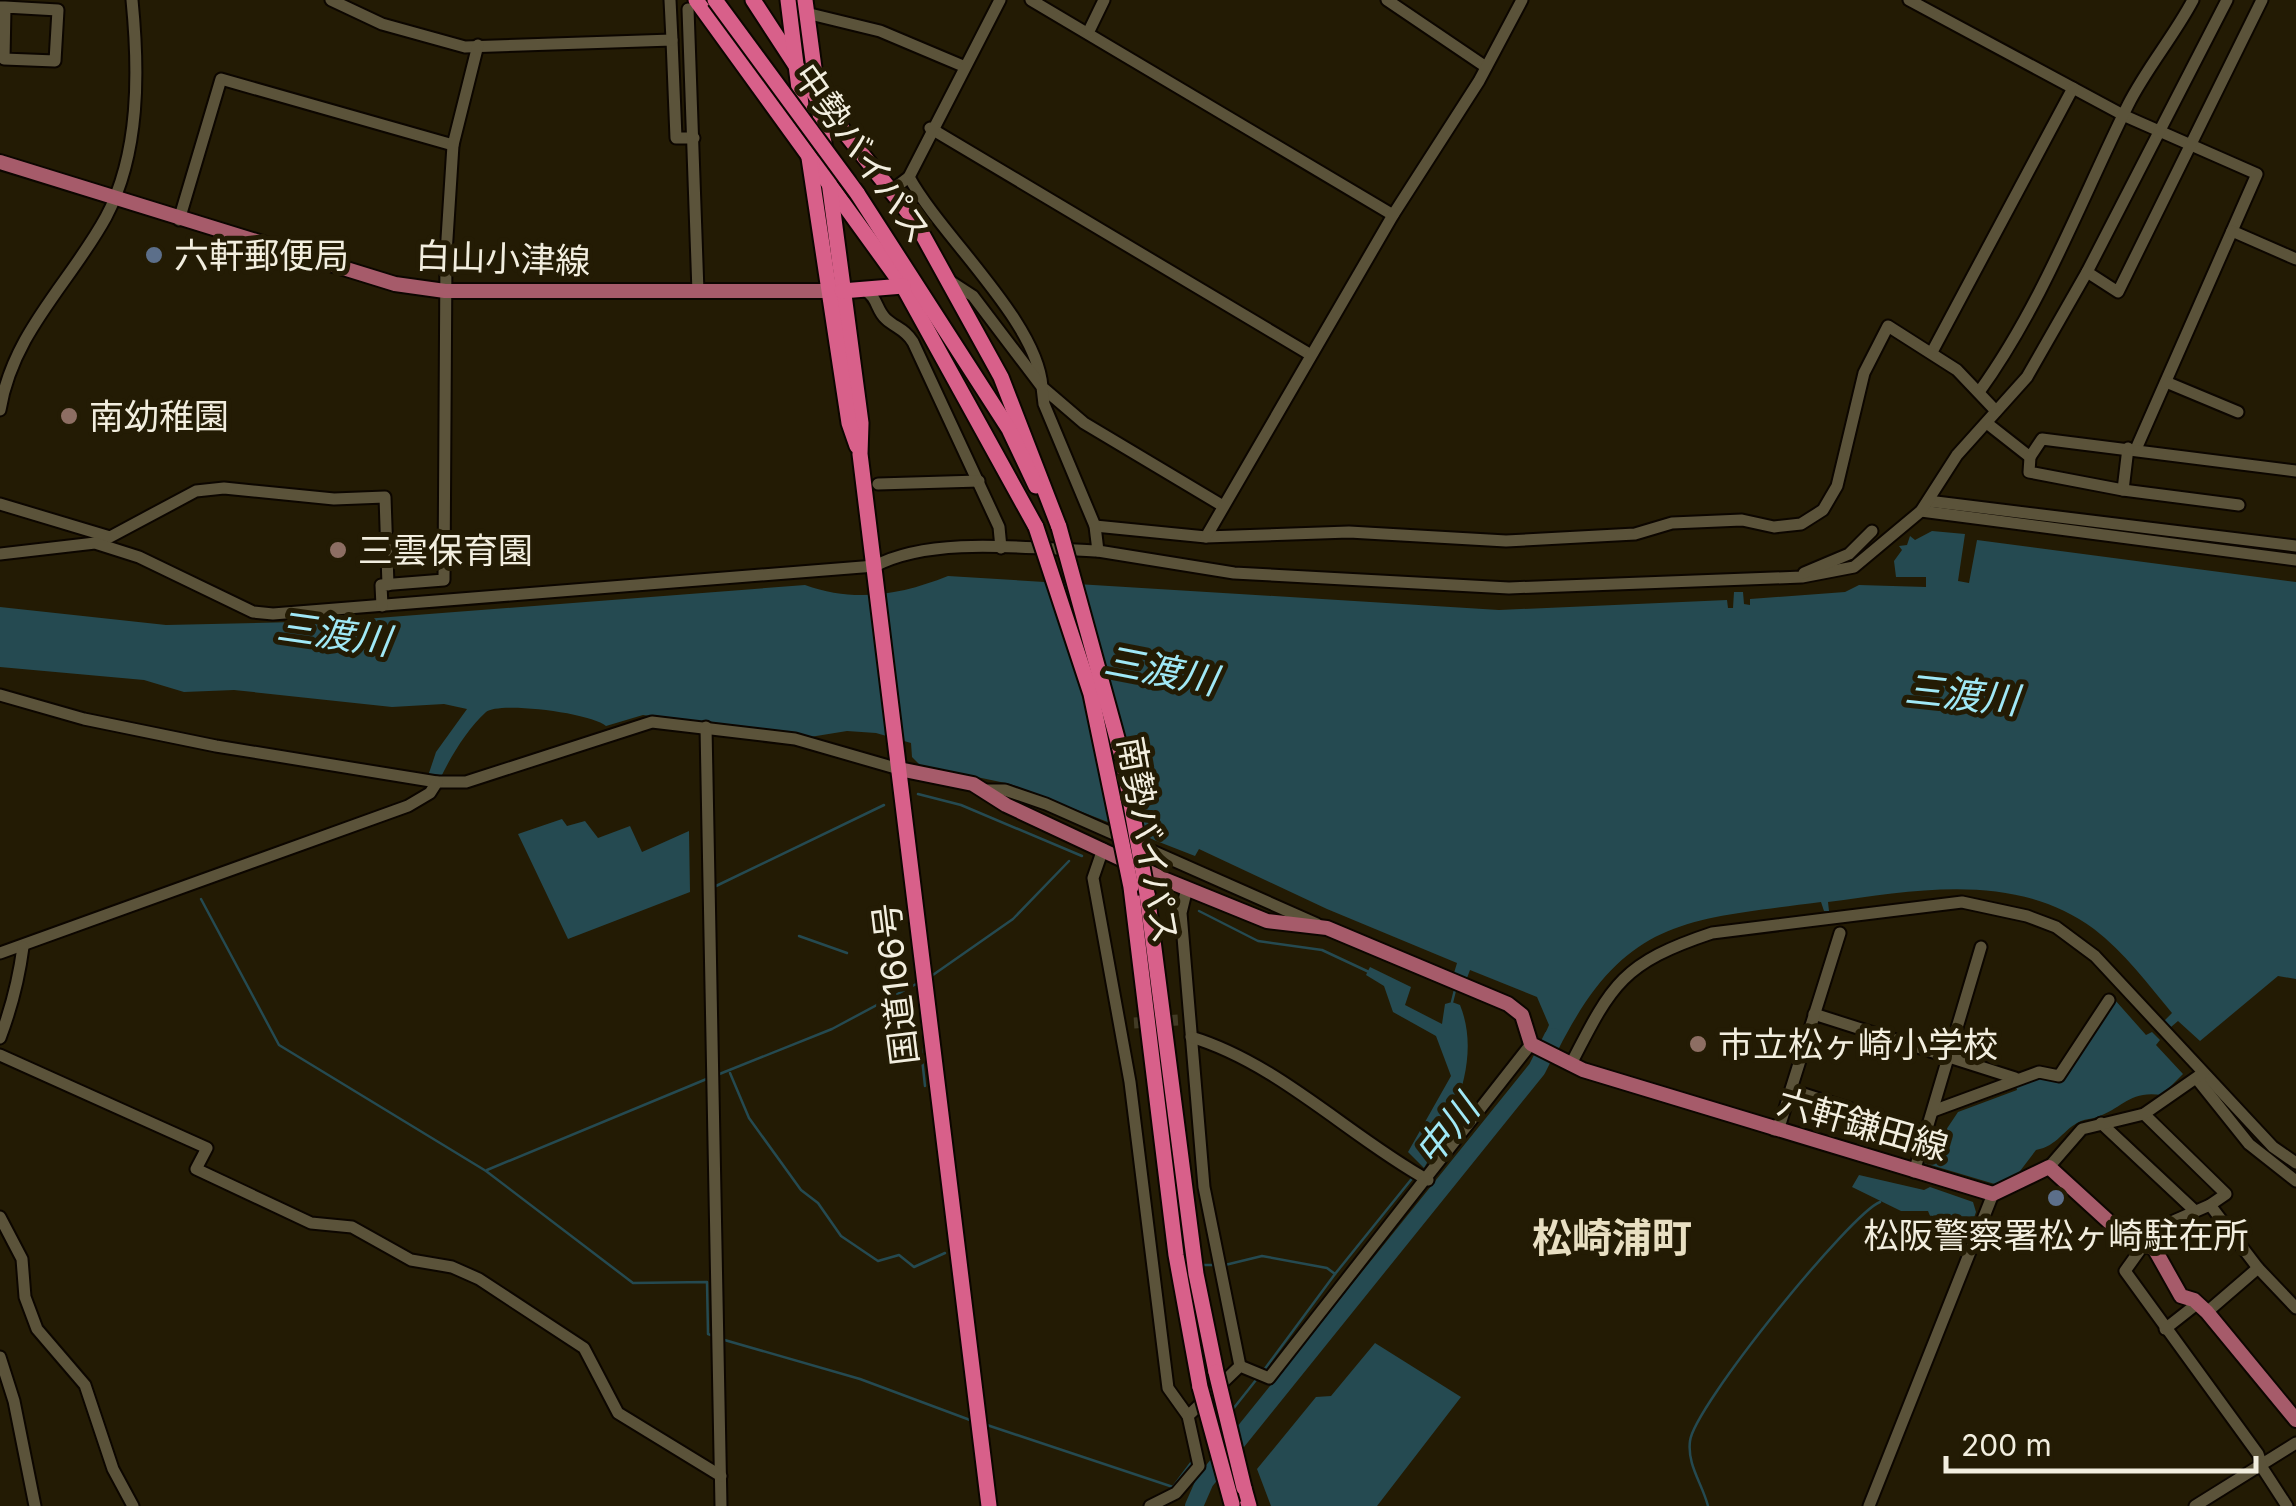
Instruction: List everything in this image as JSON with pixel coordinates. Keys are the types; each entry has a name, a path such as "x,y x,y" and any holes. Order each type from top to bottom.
{"highway":[{"name":"中勢バイパス","path":"716,0 857,193 956,344 1022,481 1068,562"},
{"path":"753,0 816,95 892,190 946,278 1014,407 1049,527"},
{"path":"788,0 792,62 834,290"},
{"name":"南勢バイパス","path":"692,4 808,152 898,286 1049,527 1092,694 1131,887 1176,1190 1249,1506"},
{"path":"805,7 829,183 834,290"},
{"path":"808,34 819,80 836,118"},
{"path":"834,290 898,286"},
{"name":"国道166号","path":"834,290 861,422 860,454 989,1506"},
{"name":"南勢バイパス","path":"1068,562 1124,760 1148,894 1176,1190 1176,1255 1200,1386 1232,1505"}],"main road":[{"name":"白山小津線","path":"0,162 395,284 445,291 834,290"},
{"name":"六軒鎌田線","path":"899,770 984,790 1006,805 1267,921 1327,928 1464,985 1516,1010 1531,1044 1564,1062 1774,1130 1988,1192"},
{"path":"1988,1192 2006,1192 2049,1167 2129,1240 2154,1248 2181,1296 2202,1307 2296,1420"}],"street":[{"path":"0,410 2,391 36,317 115,200 126,174 136,63 132,0"},
{"path":"331,0 414,34 478,46 672,40"},
{"path":"670,0 676,138 694,138"},
{"path":"892,190 909,177 930,128 1000,0"},
{"path":"1030,0 1393,215"},
{"path":"1088,33 1104,0"},
{"path":"1387,0 1486,67"},
{"path":"1206,537 1522,0"},
{"path":"1909,0 2125,116 2257,174 2166,382 2132,448 2123,490"},
{"path":"1980,392 2011,341 2125,116 2193,0"},
{"path":"0,554 95,544 139,557 253,612 382,606 874,566 888,559 938,549 1098,551 1234,573 1510,588 1802,576 1854,567 1924,506 1957,455 1988,424 1994,409 2027,377 2087,272 2227,0"},
{"path":"2087,272 2118,292 2188,143 2262,0"},
{"path":"692,4 698,292"},
{"path":"2,7 58,10 54,62 4,59 2,7"},
{"path":"805,7 880,31 964,66"},
{"path":"382,606 381,585 444,580 445,291 453,146 478,46"},
{"path":"179,220 221,79 453,146"},
{"path":"1932,352 2073,88"},
{"path":"930,128 1311,355"},
{"path":"909,177 1019,331 1041,374 1044,404 1096,526 1098,551"},
{"path":"2232,230 2296,259"},
{"path":"946,278 974,296 1042,387 1084,423 1224,506"},
{"path":"880,310 898,286"},
{"path":"865,290 910,338 999,527 1001,548"},
{"path":"1096,526 1206,537 1350,532 1506,541 1636,534 1672,523 1742,520 1774,527 1801,524 1824,510 1838,486 1864,373 1888,326 1932,352 1980,392 1994,409"},
{"path":"2166,382 2238,412"},
{"path":"1988,424 2030,457"},
{"path":"2239,505 2123,490 2029,472 2030,457 2042,438 2296,471"},
{"path":"878,484 979,481"},
{"path":"0,504 110,537 196,491 277,490 334,498 386,497 388,585"},
{"path":"1924,506 2296,546"},
{"path":"1924,506 2296,560"},
{"path":"1802,576 1807,570 1849,554 1872,532"},
{"path":"0,695 198,743 437,782 466,782 644,723 795,739 899,770"},
{"path":"706,727 721,1506"},
{"path":"0,953 408,806 430,793 437,782"},
{"path":"984,790 1005,790 1074,816 1327,928"},
{"path":"1103,849 1093,878 1127,1024 1168,1388 1188,1416 1196,1454 1184,1486 1150,1506"},
{"path":"1187,888 1181,914 1184,1020 1191,1037 1204,1188 1240,1366"},
{"path":"1564,1062 1617,982 1678,945 1712,933 1949,902 2028,916 2056,927 2095,956 2170,1036 2249,1144 2296,1181"},
{"path":"1774,1130 1840,932"},
{"path":"0,1038 13,1002 12,989 23,947"},
{"path":"1918,1172 1926,1132 1981,947"},
{"path":"1933,1111 2039,1072 2059,1076 2108,1000"},
{"path":"1814,1014 2019,1079"},
{"path":"1191,1037 1270,1076 1420,1175"},
{"path":"1240,1366 1267,1377 1420,1175 1531,1044"},
{"path":"0,1055 207,1148 196,1168 312,1222 352,1228 411,1260 452,1268 479,1279 584,1348 618,1413 720,1476"},
{"path":"2049,1167 2082,1129 2144,1114 2200,1076"},
{"path":"2200,1076 2296,1163"},
{"path":"1790,1090 1926,1132"},
{"path":"2144,1114 2226,1194 2155,1230 2125,1271 2262,1463 2287,1506"},
{"path":"2100,1123 2195,1211"},
{"path":"1144,1194 1204,1188"},
{"path":"1869,1506 1988,1192"},
{"path":"2210,1205 2258,1268 2296,1308"},
{"path":"0,1218 22,1259 25,1298 37,1329 85,1385 113,1469 133,1506"},
{"path":"2164,1329 2258,1268"},
{"path":"0,1357 14,1401 34,1506"},
{"path":"1188,1416 1240,1366"},
{"path":"2195,1506 2296,1443"}],"water":[{"name":"三渡川","path":"1932,531 1965,534 1958,581 1969,583 1977,540 2296,582 2296,979 2278,976 2200,1041 2178,1021 2171,1027 2164,1021 2172,1013 2126,958 2094,929 2064,911 1999,892 1965,889 1896,893 1828,902 1829,911 1824,911 1821,902 1732,914 1664,933 1635,949 1608,973 1558,1050 1542,1041 1549,1025 1537,997 1470,970 1467,978 1454,973 1457,963 1327,909 1199,849 1195,856 1010,784 920,765 912,757 911,743 876,733 847,731 810,737 643,715 606,726 565,713 494,709 473,726 441,777 428,776 436,752 467,709 444,704 392,707 234,690 184,692 144,680 0,667 0,607 166,625 338,621 805,585 842,594 877,594 948,576 1499,610 1727,600 1728,608 1733,608 1734,592 1743,592 1744,604 1750,605 1750,599 1845,592 1859,585 1926,587 1926,577 1896,577 1894,561 1902,550 1899,546 1907,545 1910,536 1915,540"},
{"path":"562,819 567,826 585,821 598,838 630,826 642,852 689,831 690,892 568,939 518,834"},
{"path":"1370,967 1411,987 1405,1005 1442,1024 1445,1004 1460,1005 1466,1026 1468,1047 1461,1090 1445,1131 1424,1168 1408,1152 1451,1076 1436,1036 1393,1012 1384,986 1366,975"},
{"path":"2115,1000 2146,1035 2152,1032 2160,1040 2156,1045 2183,1074 2162,1095 2134,1097 2075,1124 2050,1145 2036,1150 2017,1175 1998,1185 1924,1163 1931,1137 1944,1133 1958,1112 2038,1078 2063,1081"},
{"path":"1859,1175 1924,1190 1930,1187 1973,1202 1976,1212 1962,1253 1951,1236 1935,1228 1928,1211 1901,1211 1852,1187"},
{"path":"1375,1343 1461,1397 1377,1506 1271,1506 1257,1469 1316,1397 1331,1396"}],"waterway":[{"path":"918,794 961,805 1082,856"},
{"path":"716,886 884,805"},
{"path":"930,977 1013,919 1069,861"},
{"path":"201,899 279,1045 486,1171 633,1283 707,1282 708,1334 714,1336"},
{"path":"1199,911 1258,941 1322,950 1369,972"},
{"path":"799,936 847,953"},
{"path":"717,1075 832,1029 918,983"},
{"path":"1452,1002 1456,986"},
{"path":"886,1004 921,1049 925,1086"},
{"name":"中川","path":"1194,1506 1205,1481 1537,1069 1553,1037"},
{"path":"730,1073 749,1118 801,1190 818,1203 841,1236 878,1261 899,1255 914,1267 945,1253"},
{"path":"487,1170 709,1078"},
{"path":"1225,1265 1262,1256 1327,1268 1335,1274 1414,1176"},
{"path":"1708,1506 1690,1450 1698,1421 1744,1353 1808,1273 1880,1202"},
{"path":"1200,1265 1217,1265"},
{"path":"1264,1370 1335,1274"},
{"path":"721,1339 860,1379 970,1420"},
{"path":"1233,1409 1256,1380"},
{"path":"987,1425 1173,1487 1191,1463"}],"tunnel":[{"path":"1134,1023 1179,1020"}],"place":[{"name":"六軒郵便局","path":"154,255"},
{"name":"南幼稚園","path":"69,416"},
{"name":"三雲保育園","path":"338,550"},
{"name":"市立松ヶ崎小学校","path":"1698,1044"},
{"name":"松阪警察署松ヶ崎駐在所","path":"2056,1198"}],"district":[{"name":"松崎浦町","path":"1612,1237"}]}
